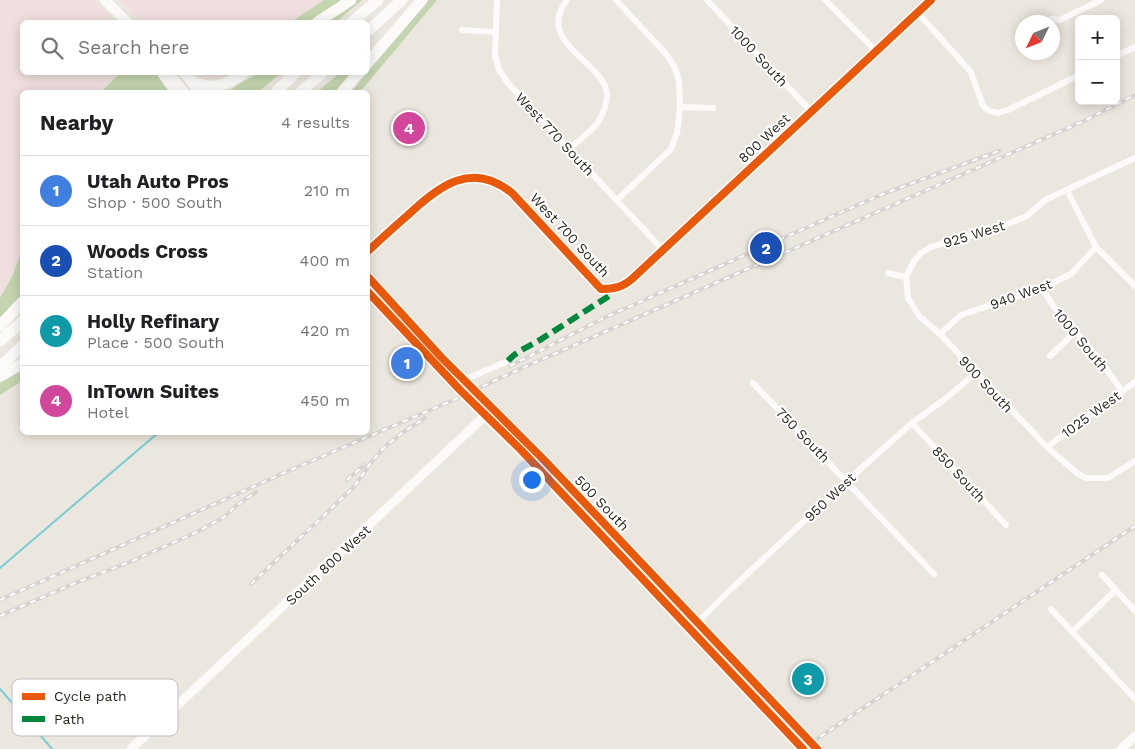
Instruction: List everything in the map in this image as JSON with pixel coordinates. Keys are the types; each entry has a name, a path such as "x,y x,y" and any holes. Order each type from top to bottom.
{"highway":[{"path":"321,20 351,0"},
{"path":"354,20 378,0"},
{"path":"370,29 402,0"},
{"path":"370,60 422,0"},
{"path":"164,75 175,90"},
{"path":"191,82 209,87 222,84 240,75"},
{"path":"227,90 240,75"},
{"path":"278,90 293,75"},
{"path":"303,90 320,75"},
{"path":"344,90 356,75"},
{"path":"0,326 20,304"},
{"path":"0,341 20,324"},
{"path":"0,366 20,348"},
{"path":"0,376 20,365"}],"main road":[{"path":"105,0 125,20"},
{"name":"800 West","path":"612,289 626,283 931,0"},
{"path":"170,75 182,90"},
{"path":"185,75 197,90"},
{"name":"West 700 South","path":"370,249 434,191 453,182 473,177 484,178 497,182 512,193 601,289 612,289"},
{"name":"500 South","path":"370,279 464,380 521,450 803,749"},
{"name":"500 South","path":"370,294 442,371 544,461 817,749"},
{"path":"442,371 464,380"},
{"name":"South 800 West","path":"178,705 489,412"},
{"name":"South 800 West","path":"131,749 145,736"},
{"path":"1122,749 1135,736"}],"street":[{"name":"West 770 South","path":"497,0 495,55 499,70 508,83 662,250"},
{"path":"567,0 560,11 557,21 563,39 599,78 607,90 607,104 599,121 569,149"},
{"path":"616,0 668,55 679,81 680,107 677,132 671,149 617,200"},
{"name":"1000 South","path":"707,0 812,111"},
{"path":"825,0 876,51"},
{"path":"1060,20 1102,0"},
{"path":"918,13 971,72 980,102 989,111 998,113 1008,110 1075,77"},
{"path":"462,30 495,32"},
{"path":"1120,54 1135,47"},
{"path":"680,107 713,108"},
{"name":"925 West","path":"906,277 917,257 931,247 998,228 1027,216 1045,200 1135,158"},
{"path":"1069,189 1096,247 1135,286"},
{"name":"940 West","path":"940,334 961,315 1042,288 1071,274 1096,247"},
{"path":"888,273 906,277"},
{"name":"900 South","path":"906,277 908,298 920,317 940,334 1047,447 1078,474 1087,478 1108,478 1135,460"},
{"name":"1000 South","path":"1042,288 1054,307 1097,356 1122,391"},
{"path":"1050,356 1075,332"},
{"path":"464,380 508,361"},
{"name":"950 West","path":"691,629 847,481 912,423 946,399 976,373"},
{"name":"1025 West","path":"1047,447 1135,382"},
{"name":"750 South","path":"753,384 934,574"},
{"name":"850 South","path":"912,423 1006,525"},
{"path":"1102,575 1135,611"},
{"path":"1072,632 1116,590"},
{"path":"1051,609 1135,699"}],"shaded area":[{"path":"0,0 94,0 113,20 20,20 20,75 117,75 101,90 20,90 20,259 0,302"},
{"path":"119,0 328,0 300,20 140,20"},
{"path":"198,75 226,75 221,78"}],"green space":[{"path":"324,0 342,0 310,20 294,20"},
{"path":"357,0 362,0 338,20 329,20"},
{"path":"429,0 437,0 362,90 353,90 365,75 370,75 370,70"},
{"path":"118,75 158,75 170,90 103,90"},
{"path":"255,75 279,75 260,90 232,90"},
{"path":"338,75 352,75 340,90 319,90"},
{"path":"20,255 20,301 0,321 0,298 12,277"},
{"path":"20,371 20,382 0,395 0,383"}],"waterway":[{"path":"0,568 155,435"},
{"path":"0,689 12,703"},
{"path":"41,736 52,749"}],"railway":[{"path":"0,600 1084,121 1135,95"},
{"path":"510,366 604,318 837,214 883,194 999,151"},
{"path":"381,450 425,418"},
{"path":"251,584 353,488 385,447"},
{"path":"347,480 364,465"},
{"path":"0,616 195,533 224,517 256,492"},
{"path":"802,749 1135,526"}],"marked path":[{"path":"508,361 520,351 609,296"}],"cycle path":[{"path":"370,249 420,204 444,187 457,181 483,178 497,183 512,193 601,289 615,288 626,284 931,0"},
{"path":"370,279 441,357 545,461 817,749"},
{"path":"370,294 460,390 521,450 803,749"}],"place":[{"name":"InTown Suites","path":"409,128"},
{"name":"Woods Cross","path":"766,248"},
{"name":"Utah Auto Pros","path":"407,363"},
{"name":"Holly Refinary","path":"808,679"}]}
